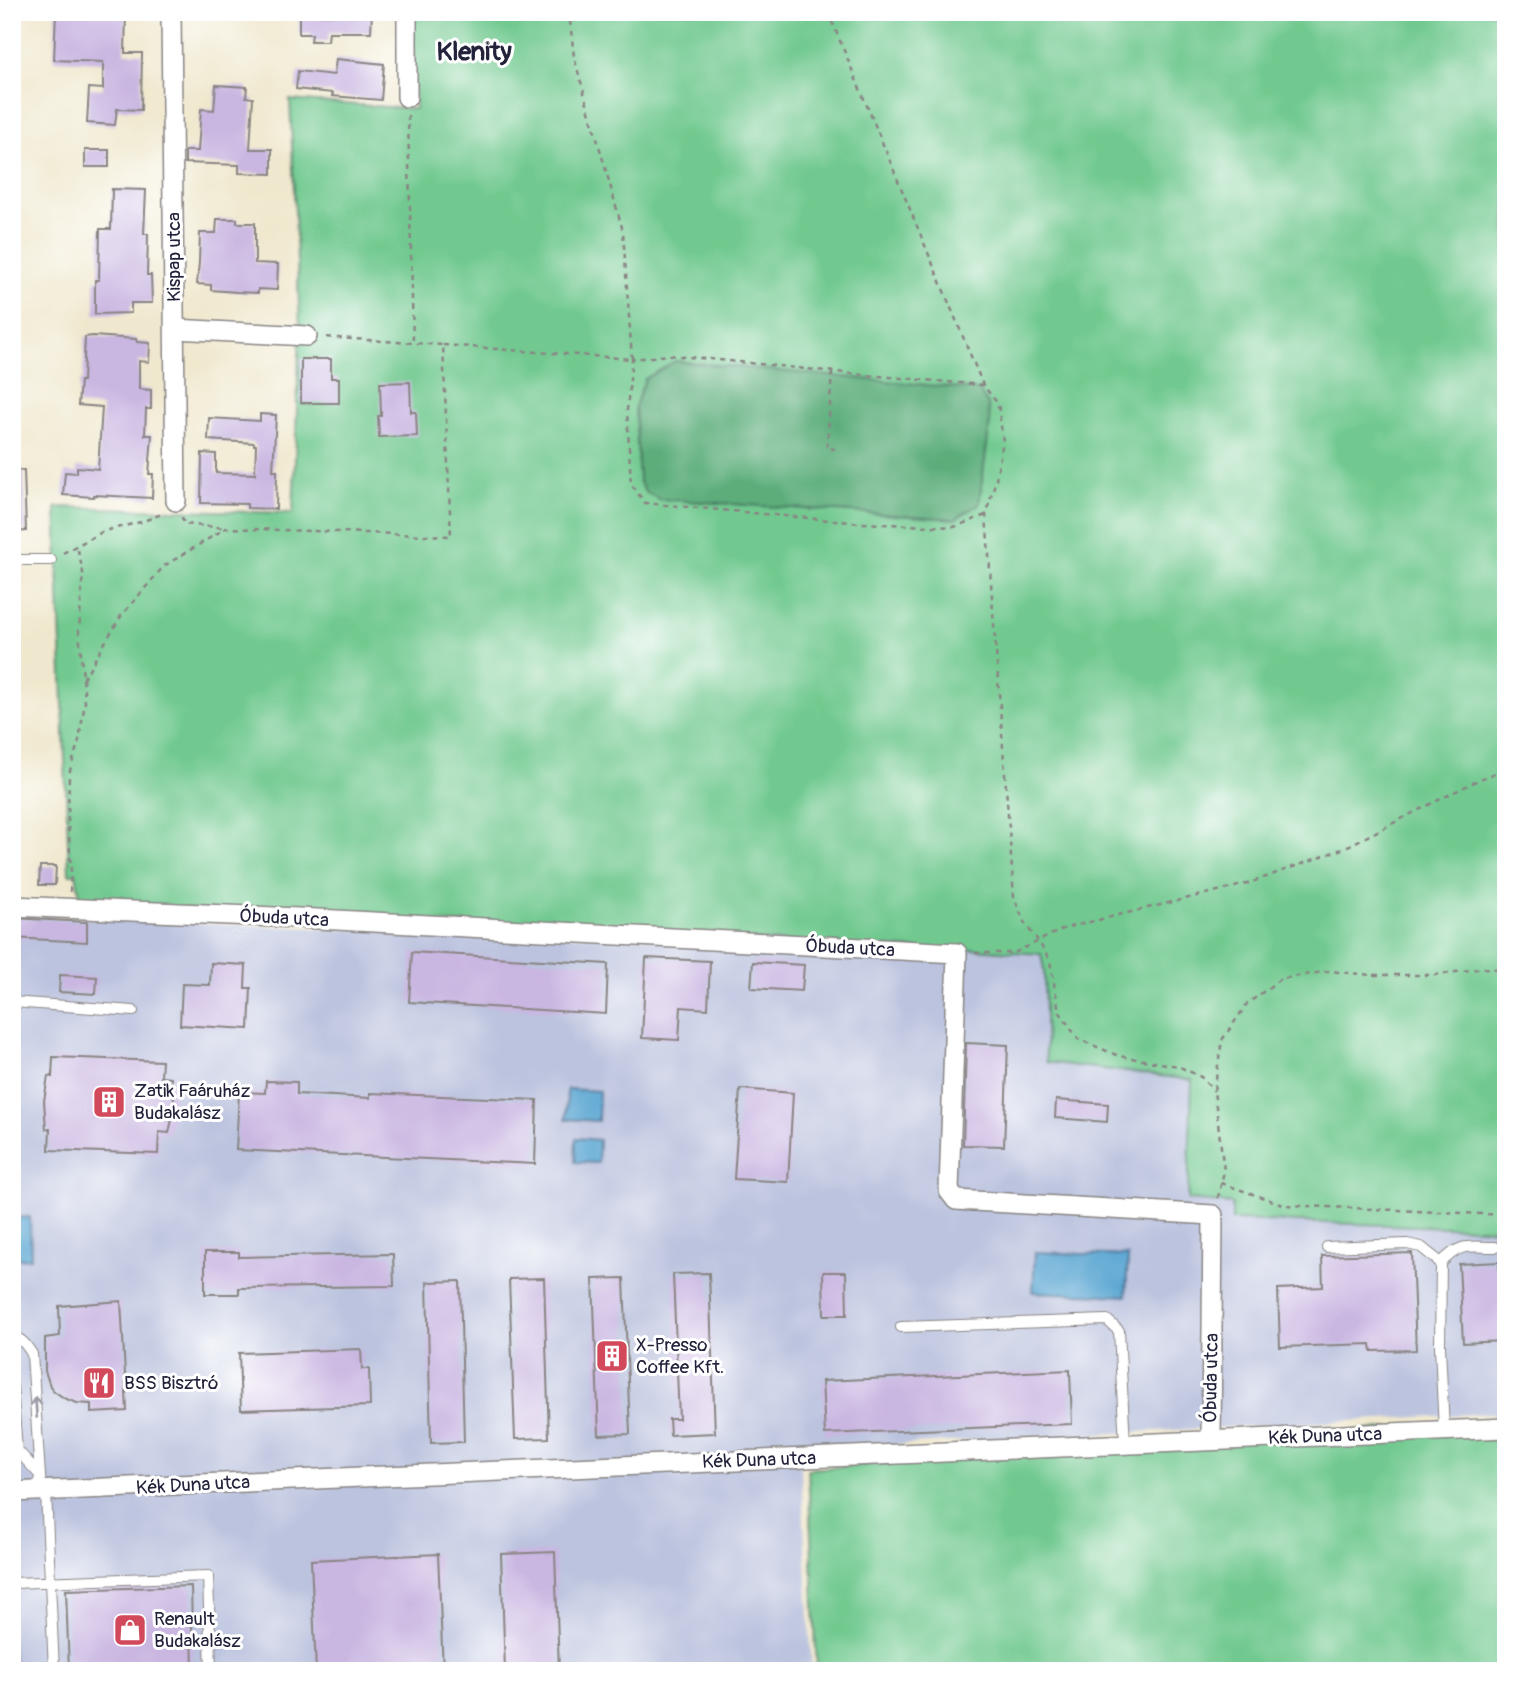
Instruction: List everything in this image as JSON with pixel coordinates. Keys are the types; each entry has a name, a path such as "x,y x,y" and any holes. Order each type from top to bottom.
{"street":[{"name":"Kispap utca","path":"171,12 176,501"},
{"path":"407,12 407,97"},
{"path":"175,329 307,336"},
{"name":"Óbuda utca","path":"12,906 299,918 957,953"},
{"path":"957,953 949,1191 956,1200 1213,1215"},
{"name":"Óbuda utca","path":"1211,1440 1213,1215"},
{"name":"Kék Duna utca","path":"12,1492 43,1486 1506,1428"}],"lane":[{"path":"12,560 51,560"},
{"path":"12,1002 133,1011"},
{"path":"1327,1247 1407,1244 1421,1247 1441,1263"},
{"path":"1444,1431 1440,1347 1441,1263 1452,1251 1464,1247 1495,1247"},
{"path":"901,1328 1107,1320 1119,1331 1125,1444"},
{"path":"12,1337 25,1343 32,1354 50,1582 54,1671"},
{"path":"12,1386 17,1450 43,1486"},
{"path":"12,1583 208,1576 211,1671"},
{"path":"12,1639 14,1671"}],"path":[{"path":"569,12 575,57 623,230 632,359 627,410 631,484 645,503 861,523 954,527 986,515"},
{"path":"828,12 983,385 998,404 1003,442 986,515 1014,897 1025,924 1050,961 1059,1011 1078,1039 1119,1056 1178,1066 1201,1077 1214,1091"},
{"path":"407,97 414,343"},
{"path":"307,336 632,359 670,355 983,385"},
{"path":"51,560 104,531 163,514 176,501 184,524 226,528 451,536 443,345"},
{"path":"832,372 827,448 835,449"},
{"path":"83,679 121,616 164,566 226,528"},
{"path":"71,909 69,774 79,740 85,702 79,631 83,572 77,545"},
{"path":"957,953 1014,953 1065,928 1247,884 1342,849 1480,779 1506,769"},
{"path":"1213,1215 1224,1171 1214,1091 1222,1040 1247,1004 1280,979 1329,971 1371,975 1434,975 1484,968 1506,970"},
{"path":"1221,1183 1284,1205 1506,1215"}],"shaded area":[{"path":"12,915 333,929 1045,948 1046,1062 1192,1080 1188,1200 1232,1204 1233,1220 1506,1229 1506,1671 1503,1671 1493,1413 800,1450 812,1671 12,1671"}],"green space":[{"path":"413,12 1506,12 1506,1229 1232,1220 1232,1204 1188,1200 1192,1080 1046,1062 1044,970 1041,954 81,903 76,874 69,874 56,507 293,513 300,329 290,100 415,109"},
{"path":"675,361 979,390 988,405 990,422 979,504 955,519 659,499 645,492 639,481 635,407 645,379"},
{"path":"1506,1420 1506,1671 817,1671 808,1469"}],"water":[{"path":"567,1089 599,1091 598,1121 566,1119"},
{"path":"576,1138 599,1140 598,1163 575,1162"},
{"path":"30,1217 31,1258 12,1259 12,1218"},
{"path":"1035,1252 1128,1256 1126,1296 1033,1292"}],"building":[{"path":"56,12 126,12 125,53 142,53 141,110 117,109 115,125 87,123 89,88 103,89 103,62 54,60"},
{"path":"350,12 372,12 371,32 329,32 328,41 311,41 312,34 299,34 299,14 350,15"},
{"path":"336,59 384,64 381,100 332,96 333,93 296,89 298,71 334,75"},
{"path":"216,85 247,87 246,97 253,98 250,149 272,149 272,174 239,173 239,165 185,163 185,151 198,151 201,109 214,110"},
{"path":"85,150 109,150 109,167 85,167"},
{"path":"112,189 146,190 144,234 148,234 147,275 151,275 152,303 131,303 131,313 95,314 100,229 111,229"},
{"path":"217,219 255,223 255,263 278,264 277,290 237,292 211,290 211,285 197,284 200,233 216,233"},
{"path":"85,337 136,339 137,342 150,343 149,362 139,361 139,389 151,390 151,409 146,409 145,435 152,435 149,474 153,474 152,498 63,495 65,472 77,473 77,467 98,469 102,407 78,405 80,381 83,381"},
{"path":"301,359 331,359 331,378 339,378 339,403 301,403"},
{"path":"410,382 411,412 416,412 417,436 379,437 380,383"},
{"path":"260,414 276,415 273,471 277,471 276,509 247,508 247,504 201,503 202,453 216,454 216,473 255,474 256,445 208,440 209,418 260,421"},
{"path":"12,470 24,470 26,531 12,532"},
{"path":"40,866 56,866 55,885 39,885"},
{"path":"12,918 87,922 87,942 12,938"},
{"path":"412,952 608,964 606,1014 409,1002"},
{"path":"646,958 710,961 708,1009 681,1007 679,1040 642,1038"},
{"path":"753,962 804,965 802,991 751,988"},
{"path":"211,963 246,965 245,988 251,988 249,1029 180,1025 182,984 210,985"},
{"path":"60,975 97,977 96,994 59,992"},
{"path":"966,1043 1008,1045 1004,1146 963,1145"},
{"name":"Zatik Faáruház Budakalász","path":"53,1057 162,1061 161,1077 171,1078 175,1106 169,1133 159,1132 158,1154 49,1150 50,1129 46,1129 44,1101 48,1076 52,1077"},
{"path":"266,1081 297,1082 297,1094 370,1098 370,1093 537,1100 535,1164 236,1150 239,1092 265,1093"},
{"path":"740,1089 793,1093 788,1182 734,1179"},
{"path":"1056,1100 1108,1104 1107,1122 1055,1118"},
{"path":"205,1252 239,1252 239,1257 393,1254 394,1286 239,1288 239,1294 205,1294"},
{"path":"1412,1253 1416,1350 1372,1351 1371,1344 1280,1347 1278,1289 1323,1287 1322,1256"},
{"path":"1499,1262 1503,1341 1463,1343 1459,1264"},
{"path":"823,1272 846,1272 847,1315 824,1315"},
{"path":"709,1273 715,1433 670,1435 669,1419 679,1419 673,1274"},
{"path":"544,1278 549,1438 515,1439 509,1279"},
{"name":"X-Presso Coffee Kft.","path":"624,1278 630,1434 599,1435 593,1279"},
{"path":"460,1281 464,1442 431,1443 427,1282"},
{"path":"121,1301 127,1411 91,1413 91,1404 64,1398 50,1386 45,1371 45,1338 60,1336 59,1306"},
{"path":"361,1349 362,1369 369,1369 370,1406 241,1410 239,1353"},
{"path":"1070,1370 1072,1424 825,1434 822,1381"},
{"path":"555,1552 559,1671 505,1671 501,1554"},
{"path":"438,1554 443,1671 316,1671 311,1560"},
{"name":"Renault Budakalász","path":"191,1586 193,1671 69,1671 66,1590"}],"place":[{"name":"Zatik Faáruház Budakalász","path":"109,1102"},
{"name":"X-Presso Coffee Kft.","path":"612,1356"},
{"name":"BSS Bisztró","path":"99,1383"},
{"name":"Renault Budakalász","path":"130,1630"}],"district":[{"name":"Klenity","path":"474,52"}]}
